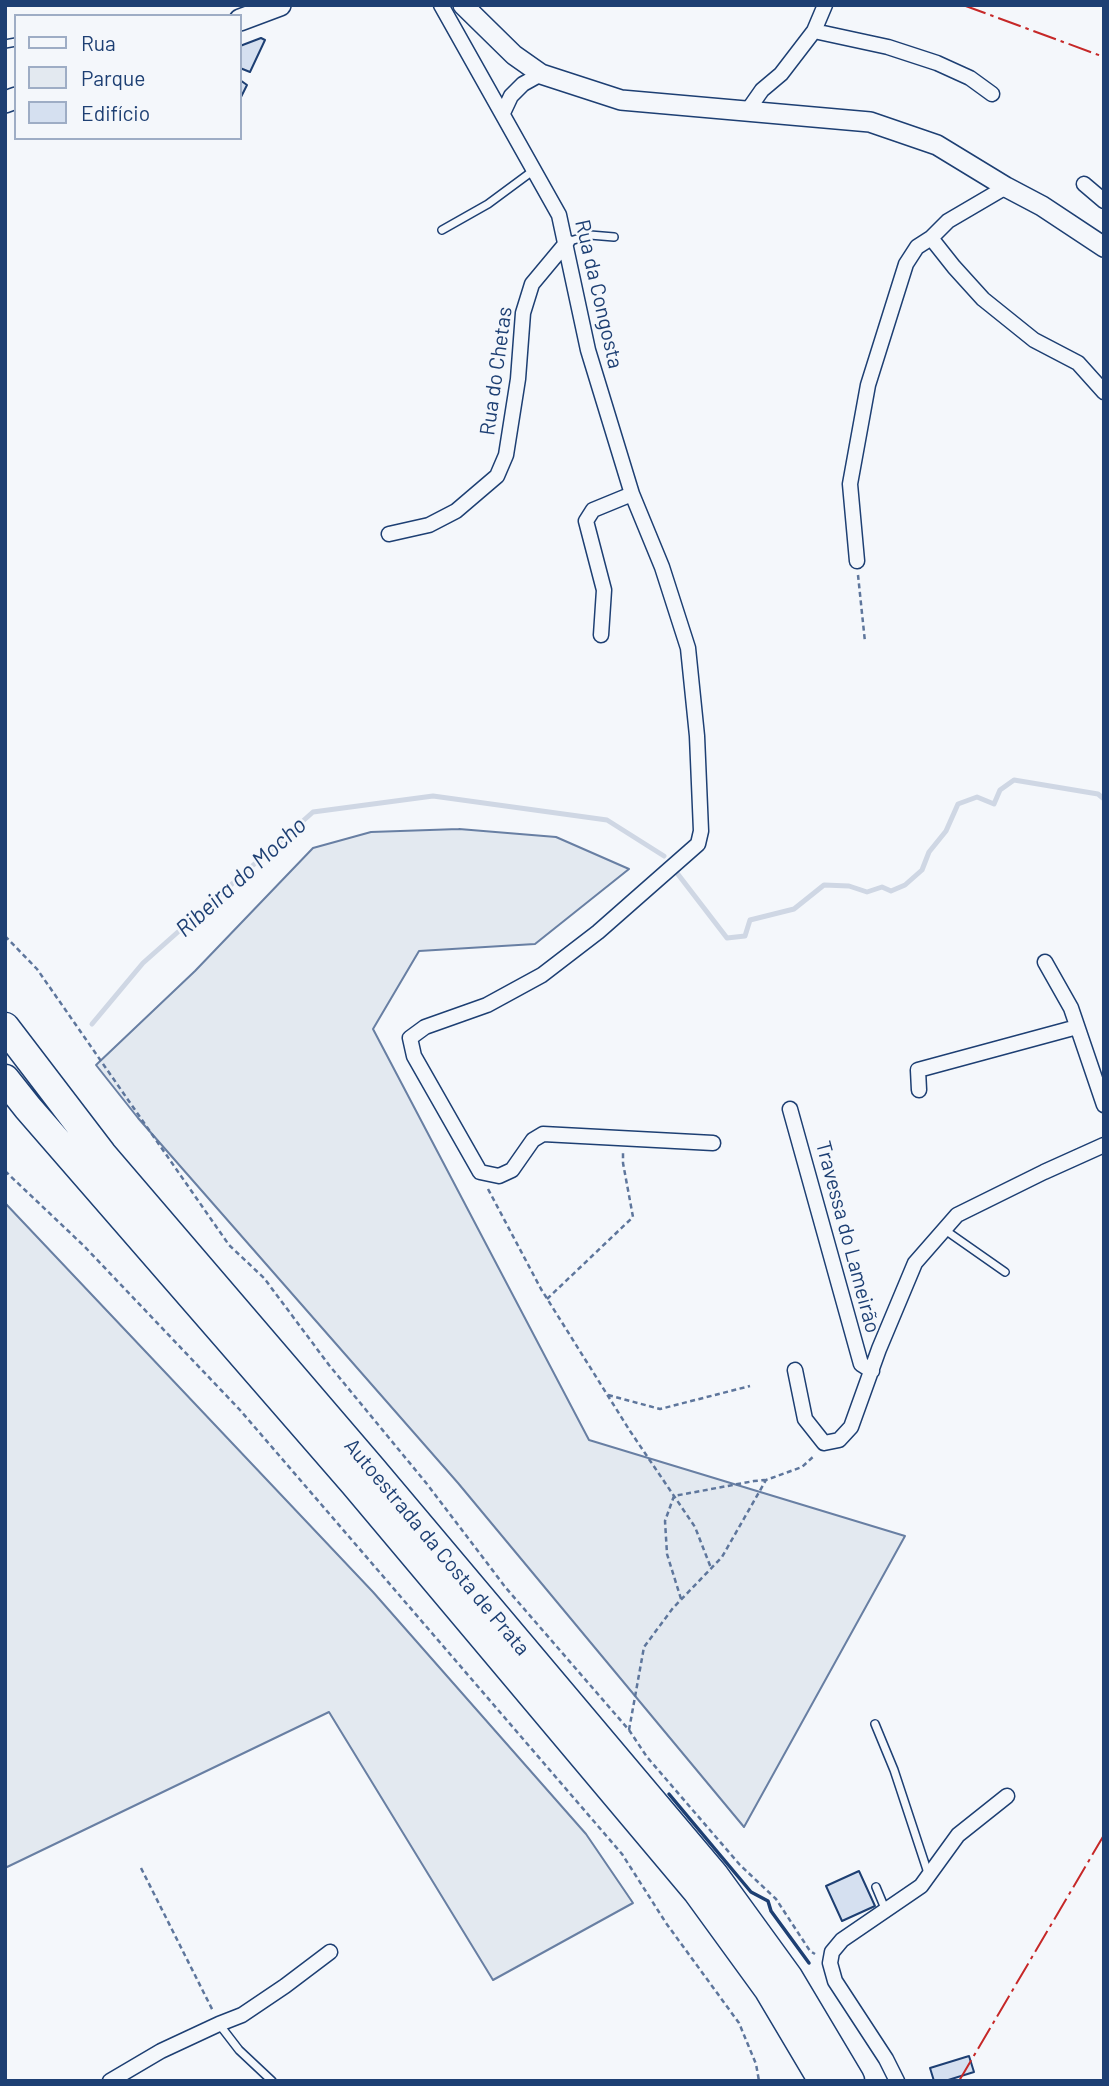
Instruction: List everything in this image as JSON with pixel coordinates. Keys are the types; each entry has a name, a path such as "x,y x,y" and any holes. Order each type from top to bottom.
{"highway":[{"name":"Autoestrada da Costa de Prata","path":"5,1027 102,1154 714,1875 788,1977 850,2081"},
{"name":"Autoestrada da Costa de Prata","path":"5,1079 354,1483 697,1891 769,1990 823,2081"}],"main road":[{"path":"242,18 281,5"}],"street":[{"name":"Rua da Congosta","path":"441,5 559,215 567,242 588,351 632,494 662,567 688,648 701,831 698,844 598,932 542,975 487,1005 425,1027 410,1038 414,1056 480,1172"},
{"path":"748,110 762,90 781,74 814,31 825,5"},
{"path":"472,9 514,55 541,74 621,100 870,122 937,145 1042,206 1104,247"},
{"path":"814,31 888,47 937,62 970,78 992,94"},
{"path":"503,113 511,96 523,84 541,74"},
{"path":"1084,184 1104,201"},
{"path":"857,561 849,484 868,384 906,264 917,247 931,238 948,220 1006,187"},
{"path":"931,238 983,299 1034,340 1078,363 1104,392"},
{"name":"Rua do Chetas","path":"390,534 429,525 456,511 497,476 506,455 519,379 523,313 532,284 567,242"},
{"path":"601,635 604,590 586,521 593,510 632,494"},
{"path":"1045,962 1071,1008 1104,1105"},
{"path":"919,1090 918,1070 1077,1027"},
{"name":"Travessa do Lameirão","path":"790,1109 861,1364 872,1371"},
{"path":"480,1172 499,1175 512,1170 533,1140 543,1135 713,1143"},
{"name":"Travessa do Lameirão","path":"824,1443 839,1440 851,1427 879,1349 915,1263 957,1215 1104,1145"},
{"path":"795,1370 805,1419 824,1443"},
{"path":"897,2081 886,2059 835,1981 830,1963 832,1952 842,1940 921,1886 958,1835 1007,1796"},
{"path":"110,2081 161,2052 242,2015 330,1952"}],"lane":[{"path":"442,230 488,204 534,170"},
{"path":"567,242 590,235 614,237"},
{"path":"944,1230 1005,1272"},
{"path":"875,1724 894,1770 929,1877"},
{"path":"876,1887 886,1912"},
{"path":"219,2024 239,2050 272,2081"}],"path":[{"path":"857,561 865,642"},
{"path":"5,936 37,970 229,1245 264,1278 329,1365 427,1484 506,1588 629,1730 647,1757 740,1865 776,1899 810,1951 830,1963"},
{"path":"547,1299 634,1217 622,1163 623,1138"},
{"path":"5,1171 84,1245 240,1410 622,1854 666,1923 739,2023 756,2064 759,2081"},
{"path":"480,1172 547,1299 695,1528 711,1568"},
{"path":"608,1395 660,1409 750,1387"},
{"path":"674,1496 766,1480 802,1467 819,1452 824,1443"},
{"path":"629,1730 645,1647 673,1608 722,1557 766,1480"},
{"path":"674,1496 665,1521 667,1554 681,1599"},
{"path":"141,1868 219,2024"}],"green space":[{"path":"459,829 556,837 629,869 535,944 419,951 373,1029 589,1440 905,1536 744,1827 458,1483 138,1118 96,1065 195,971 313,848 371,832"},
{"path":"5,1203 373,1592 586,1834 633,1903 493,1980 329,1712 5,1868"}],"building":[{"path":"261,38 265,40 250,72 242,69 242,45"},
{"path":"242,81 247,85 242,95"},
{"path":"859,1871 875,1906 842,1921 826,1886"},
{"path":"969,2056 974,2072 945,2081 934,2081 930,2068"}],"waterway":[{"name":"Ribeira do Mocho","path":"677,873 727,938 745,936 750,920 794,909 824,885 849,886 867,892 882,887 891,891 905,885 922,870 929,852 946,831 958,804 977,797 994,804 1000,790 1014,780 1098,794 1104,799"},
{"name":"Ribeira do Mocho","path":"92,1024 143,963 313,812 433,796 607,820 664,856"}],"wall":[{"path":"669,1794 751,1892 768,1901 771,1911 809,1963"}],"power":[{"path":"963,5 1104,57"},
{"path":"959,2081 1104,1835"}]}
